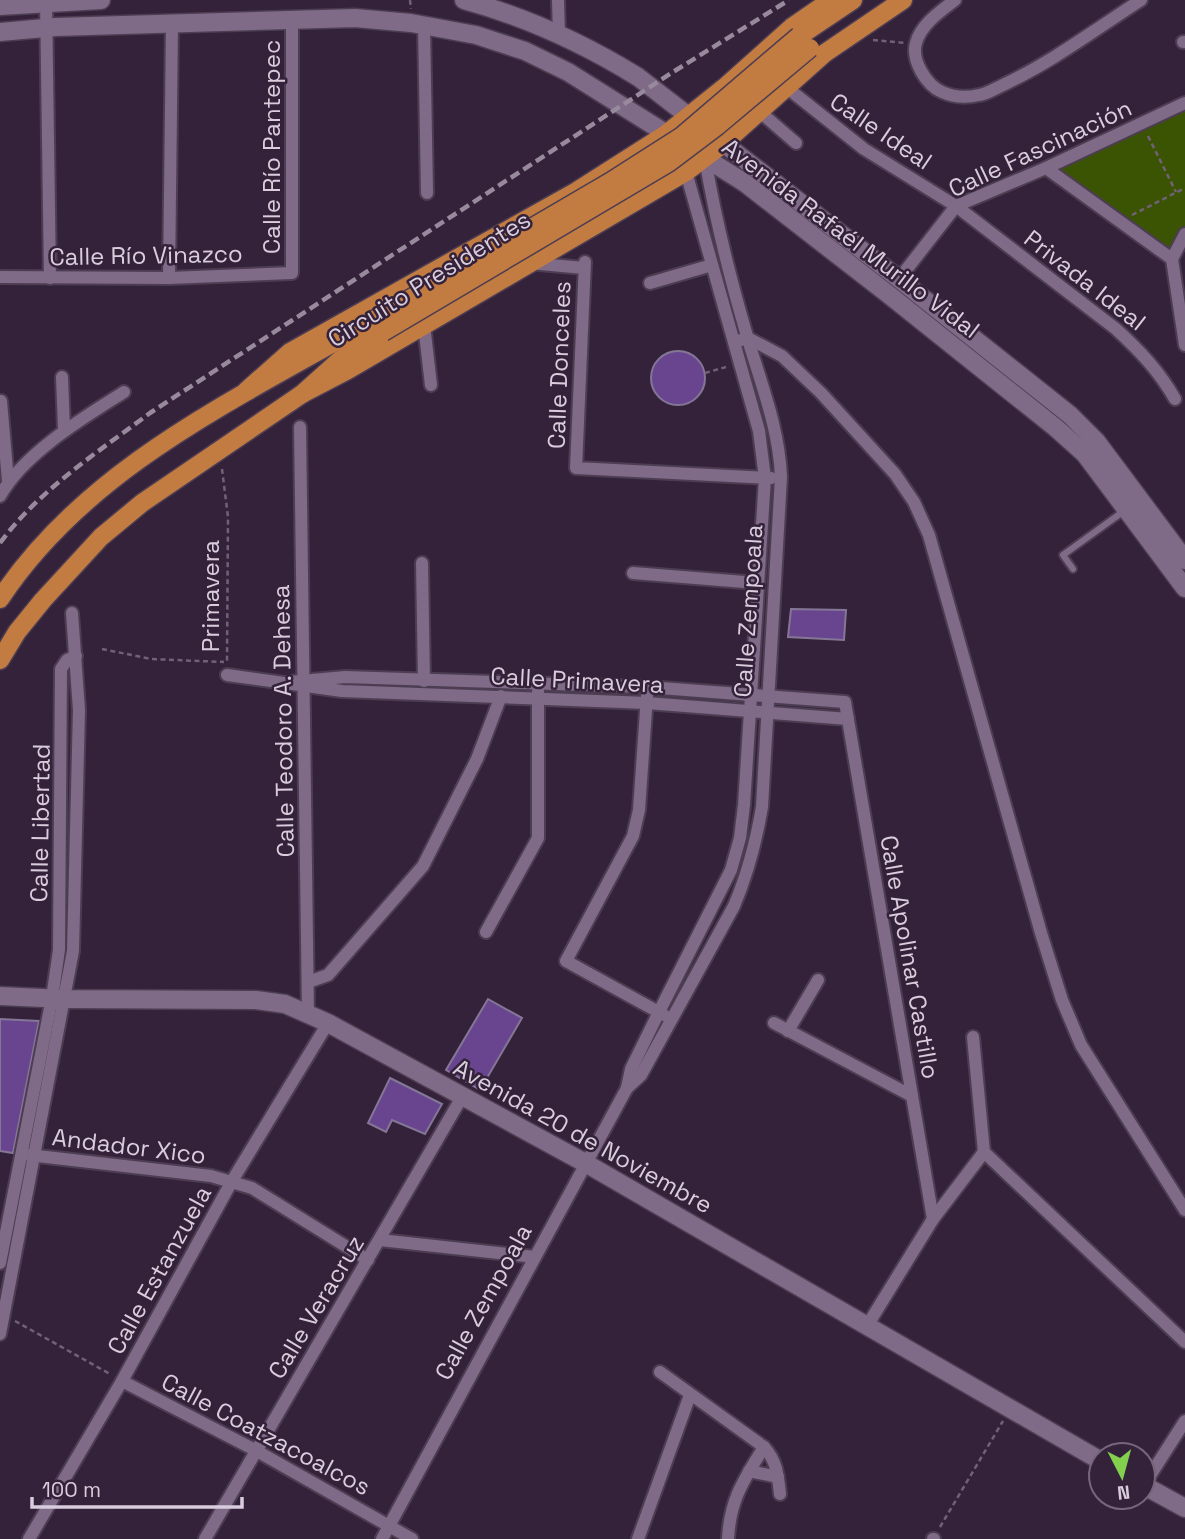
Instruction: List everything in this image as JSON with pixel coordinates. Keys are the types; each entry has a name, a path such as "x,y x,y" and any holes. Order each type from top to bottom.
{"main road":[{"path":"0,6 46,1 101,0"},
{"name":"Avenida Rafaél Murillo Vidal","path":"464,0 519,17 600,53 638,77 723,144 790,208 899,302 1085,454 1185,588"},
{"path":"246,391 290,352 575,192 666,134 726,86 792,27 831,0"},
{"name":"Circuito Presidentes","path":"0,599 44,541 117,475 246,391 378,326 610,183 704,118 804,42 853,0"},
{"name":"Circuito Presidentes","path":"804,42 881,0"},
{"path":"302,394 348,370 686,172 723,144 825,52 903,0"},
{"name":"Avenida Rafaél Murillo Vidal","path":"0,32 47,27 355,18 424,25 476,35 525,51 568,72 744,183 790,208 899,279 1070,415 1097,441 1185,559"},
{"path":"726,86 729,99 738,111 755,115"},
{"name":"Calle Zempoala","path":"687,117 705,158"},
{"name":"Calle Zempoala","path":"666,134 686,172"},
{"path":"575,192 589,194 598,205 599,219 596,225"},
{"name":"Circuito Presidentes","path":"0,660 17,632 43,600 101,537 142,503 302,394 378,326"},
{"name":"Avenida 20 de Noviembre","path":"0,996 256,1000 285,1004 328,1023 587,1164 1087,1453"},
{"path":"1157,1492 1185,1508"}],"street":[{"path":"558,0 559,34"},
{"path":"955,0 939,11 923,28 915,44 917,63 924,76 939,91 958,97 981,95 1024,75 1141,0"},
{"path":"46,1 50,278"},
{"name":"Calle Río Pantepec","path":"292,20 292,273"},
{"path":"169,278 172,24"},
{"path":"424,25 427,193"},
{"name":"Calle Ideal","path":"786,86 864,149 956,206"},
{"name":"Calle Fascinación","path":"899,279 956,206 1046,168 1185,103"},
{"path":"755,115 796,143"},
{"name":"Calle Zempoala","path":"382,1539 587,1164 627,1088 631,1069 734,906 746,879 756,842 762,807 781,477 780,450 717,218 705,158"},
{"path":"1046,168 1172,259"},
{"name":"Calle Zempoala","path":"664,1016 732,870 740,838 765,478 760,431 686,172"},
{"name":"Privada Ideal","path":"956,206 1141,351 1161,374 1175,399"},
{"path":"1185,234 1172,259 1185,345"},
{"name":"Calle Donceles","path":"529,263 585,265 576,468 781,477"},
{"path":"650,283 712,265"},
{"name":"Calle Río Vinazco","path":"0,277 169,278 292,273"},
{"path":"424,325 431,384"},
{"path":"734,342 748,338 782,356 821,393 895,474 914,502 929,535 1062,1000 1081,1045 1185,1210"},
{"path":"62,377 65,429"},
{"path":"0,496 8,481 65,429 124,392"},
{"path":"1,401 8,481"},
{"name":"Calle Teodoro A. Dehesa","path":"300,427 308,1014"},
{"path":"422,563 424,681"},
{"path":"633,573 757,583"},
{"name":"Calle Libertad","path":"58,999 73,950 79,710 72,612"},
{"name":"Calle Libertad","path":"58,999 61,669 67,660 76,656"},
{"path":"227,669 303,684"},
{"name":"Calle Primavera","path":"303,684 345,677 537,683 647,687 845,702"},
{"path":"486,932 538,838 537,683"},
{"name":"Calle Primavera","path":"303,684 342,691 647,703 848,719"},
{"path":"647,687 639,810 633,836 566,961 664,1016"},
{"path":"308,982 328,975 423,866 477,759 501,696"},
{"name":"Calle Apolinar Castillo","path":"845,702 933,1219"},
{"path":"59,950 73,950"},
{"path":"788,1031 818,979"},
{"path":"0,1334 5,1316 28,1155 58,999"},
{"name":"Calle Estanzuela","path":"29,1539 122,1381 232,1181 328,1023"},
{"path":"774,1023 912,1096"},
{"path":"973,1037 984,1152 1185,1342"},
{"name":"Calle Veracruz","path":"205,1539 462,1097"},
{"path":"867,1326 933,1219 984,1152"},
{"path":"0,1263 28,1155"},
{"name":"Andador Xico","path":"28,1155 211,1176 232,1181 252,1188 368,1260"},
{"path":"380,1241 535,1256"},
{"path":"660,1372 764,1447 771,1455 780,1494"},
{"name":"Calle Coatzacoalcos","path":"122,1381 255,1450 412,1539"},
{"path":"638,1539 690,1395"},
{"path":"1157,1465 1185,1421"},
{"path":"728,1539 737,1491 764,1447"},
{"path":"749,1471 778,1477"}],"lane":[{"path":"1073,569 1063,555 1127,509"}],"path":[{"path":"867,39 915,44"},
{"path":"1144,128 1176,192"},
{"path":"1123,220 1185,188"},
{"path":"705,373 740,363"},
{"name":"Primavera","path":"220,450 228,517 227,669"},
{"path":"102,649 151,659 227,669"},
{"path":"5,1316 122,1381"},
{"path":"934,1539 1010,1409"}],"green space":[{"path":"1185,103 1185,234 1172,259 1050,170"}],"building":[{"path":"678,351 697,359 705,378 697,397 678,405 659,397 651,378 659,359"},
{"path":"791,609 846,610 844,640 788,637"},
{"path":"488,999 522,1018 480,1090 446,1070"},
{"path":"0,1019 39,1021 13,1153 0,1151"},
{"path":"390,1078 442,1104 425,1134 392,1120 386,1132 368,1123"}],"railway":[{"path":"0,543 51,489 150,413 673,72 789,0"}]}
